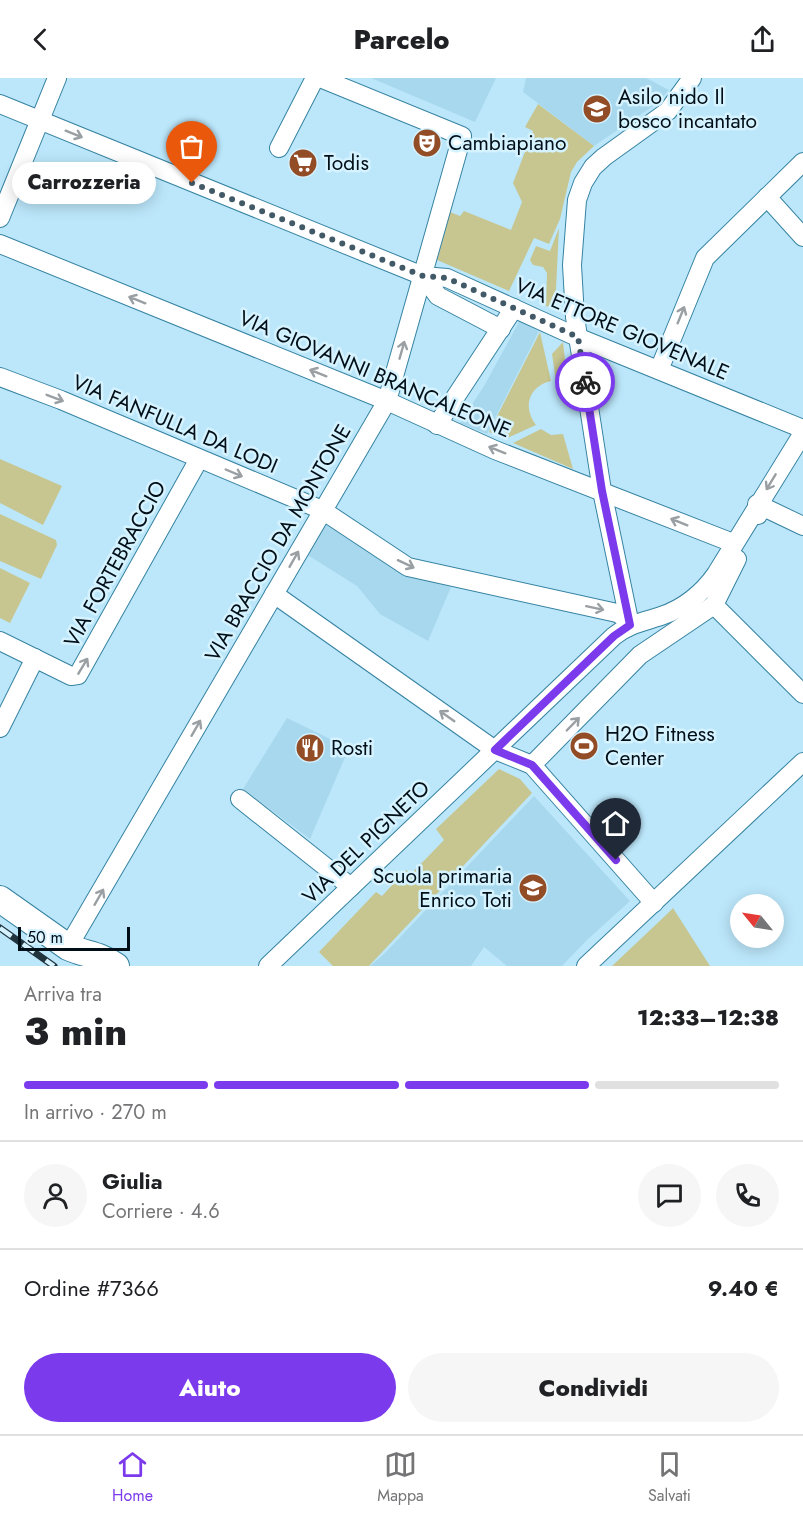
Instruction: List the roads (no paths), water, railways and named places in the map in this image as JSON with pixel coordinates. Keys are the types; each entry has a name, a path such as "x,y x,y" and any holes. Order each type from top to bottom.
{"main road":[{"path":"0,900 68,946 79,952 103,957 116,966"}],"street":[{"path":"0,218 57,78"},
{"path":"279,148 315,78"},
{"name":"VIA BRACCIO DA MONTONE","path":"68,946 387,402 462,136 320,78"},
{"path":"630,625 602,491 578,337 572,276 577,200 583,183 596,164 668,111 688,83"},
{"name":"VIA ETTORE GIOVENALE","path":"0,104 423,276 447,278 578,337 803,431"},
{"path":"659,370 705,258 803,162"},
{"path":"767,197 803,237"},
{"name":"VIA GIOVANNI BRANCALEONE","path":"0,244 387,402 495,450 733,543"},
{"name":"VIA ETTORE GIOVENALE","path":"423,276 438,296 501,329"},
{"path":"437,425 514,308"},
{"name":"VIA FANFULLA DA LODI","path":"0,377 322,510 408,567 617,613 624,617 630,625"},
{"name":"VIA DEL PIGNETO","path":"268,966 614,636 630,625 672,612 696,596 713,577 803,431"},
{"name":"VIA FORTEBRACCIO","path":"0,728 35,658 71,676 80,673 200,459"},
{"path":"757,504 803,526"},
{"name":"VIA DEL PIGNETO","path":"532,765 640,655 714,605 758,516 757,504"},
{"path":"274,594 495,750 532,765 654,903"},
{"path":"714,605 803,694"},
{"path":"0,641 35,658"},
{"path":"586,966 803,762"},
{"path":"240,799 351,887"}],"railway":[{"path":"0,928 54,966"}],"place":[{"name":"Asilo nido Il bosco incantato","path":"597,109"},
{"name":"Cambiapiano","path":"427,143"},
{"name":"Todis","path":"303,163"},
{"name":"Carrozzeria","path":"192,183"},
{"name":"H2O Fitness Center","path":"584,746"},
{"name":"Rosti","path":"310,748"},
{"name":"Scuola primaria Enrico Toti","path":"533,888"}]}
